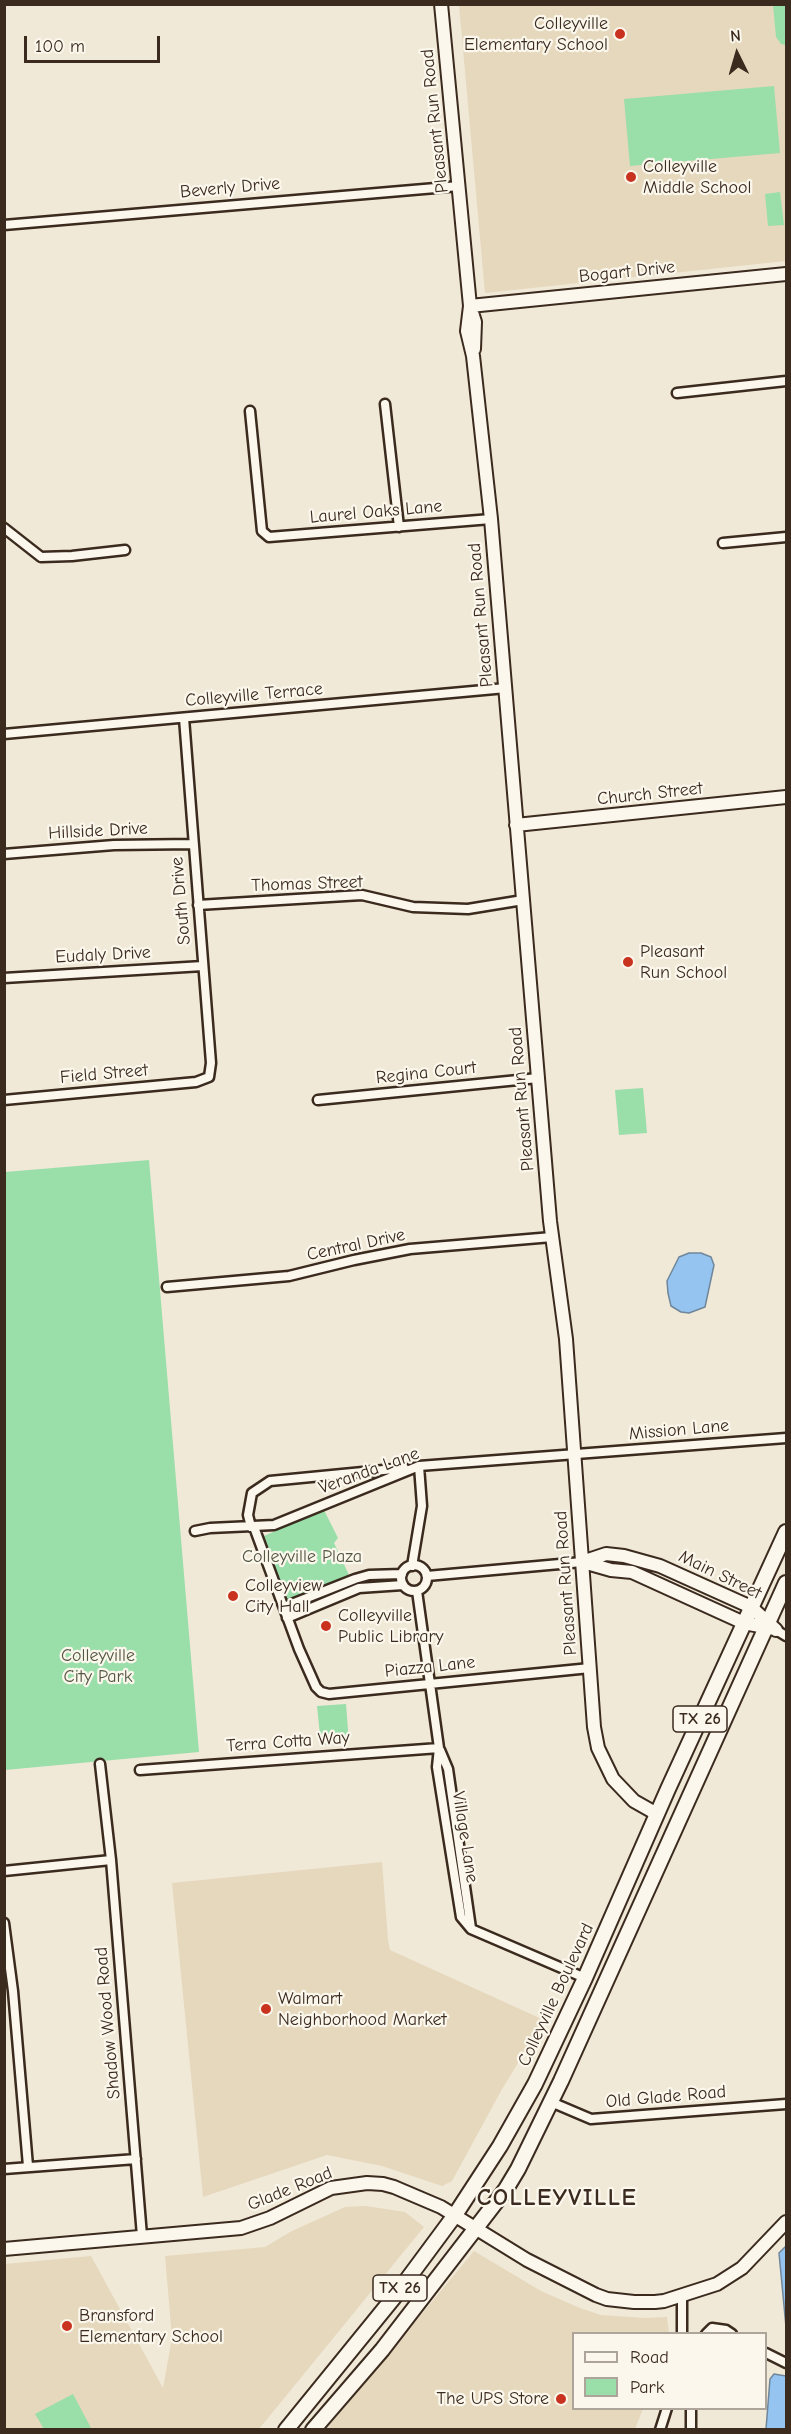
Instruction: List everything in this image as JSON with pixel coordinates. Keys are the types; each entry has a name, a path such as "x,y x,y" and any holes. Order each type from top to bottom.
{"main road":[{"name":"Colleyville Boulevard","path":"286,2430 395,2296 455,2215 500,2146 535,2084 786,1532"},
{"name":"TX 26","path":"316,2426 382,2350 512,2179 551,2102 774,1629 786,1583"},
{"path":"303,2409 316,2426"}],"street":[{"name":"Pleasant Run Road","path":"441,4 470,306 476,331 473,356 506,688 552,1238 566,1339 595,1731 605,1766 623,1791 634,1801 657,1814"},
{"name":"Beverly Drive","path":"4,225 459,186"},
{"name":"Bogart Drive","path":"470,306 786,274"},
{"path":"677,393 786,381"},
{"path":"385,404 399,527"},
{"name":"Laurel Oaks Lane","path":"250,411 262,531 265,535 278,538 490,519"},
{"path":"4,528 41,557 125,550"},
{"path":"723,543 786,537"},
{"name":"Colleyville Terrace","path":"4,734 506,688"},
{"name":"South Drive","path":"184,718 211,1063 209,1077 206,1079"},
{"name":"Church Street","path":"516,825 786,797"},
{"name":"Hillside Drive","path":"4,854 114,845 193,844"},
{"name":"Thomas Street","path":"198,905 362,896 413,908 468,909 523,900"},
{"name":"Eudaly Drive","path":"4,978 203,966"},
{"name":"Regina Court","path":"318,1101 538,1078"},
{"name":"Field Street","path":"4,1100 196,1082 206,1079"},
{"name":"Central Drive","path":"167,1287 289,1275 410,1250 552,1238"},
{"name":"Mission Lane","path":"574,1456 786,1438"},
{"name":"Veranda Lane","path":"195,1531 210,1528 274,1525 419,1466 574,1456"},
{"path":"284,1607 355,1579 369,1575 402,1574 412,1566 422,1506 419,1466 270,1481 252,1493 248,1515 287,1618 359,1588 404,1585 417,1590 425,1585 427,1576 423,1569 412,1566"},
{"name":"Main Street","path":"427,1576 582,1562 606,1554 624,1556 660,1566 752,1607 774,1629"},
{"name":"Main Street","path":"582,1562 611,1570 632,1572 744,1623 774,1629"},
{"path":"402,1574 404,1585"},
{"name":"Village Lane","path":"417,1590 439,1748 437,1767 461,1917 471,1929 585,1978"},
{"name":"Piazza Lane","path":"287,1618 316,1687 321,1692 329,1694 590,1668"},
{"name":"Terra Cotta Way","path":"140,1770 439,1748"},
{"name":"Shadow Wood Road","path":"100,1764 111,1860 142,2236"},
{"path":"4,1871 111,1860"},
{"path":"4,1923 9,1992 28,2166"},
{"name":"Old Glade Road","path":"551,2102 591,2119 786,2104"},
{"path":"4,2169 136,2159"},
{"name":"Glade Road","path":"4,2249 241,2228 270,2218 330,2188 367,2183 394,2187 455,2215 535,2264 607,2299 634,2302 664,2301 717,2284 742,2268 786,2222"},
{"path":"682,2296 682,2332"},
{"path":"708,2332 712,2328 725,2332"},
{"path":"767,2354 786,2363"},
{"path":"660,2430 667,2410"},
{"path":"691,2410 691,2430"}],"shaded area":[{"name":"Colleyville Middle School","path":"459,5 786,5 786,261 485,293"},
{"path":"382,1862 390,1950 544,2020 501,2091 452,2181 442,2186 382,2166 327,2155 203,2197 172,1883"},
{"path":"366,2206 405,2212 424,2227 259,2429 5,2430 5,2264 91,2256 163,2388 172,2338 165,2256 265,2247 292,2231 345,2207"},
{"path":"474,2251 541,2291 580,2308 601,2315 667,2317 669,2332 572,2332 572,2410 643,2410 635,2429 326,2429"}],"green space":[{"path":"773,5 786,5 786,45 781,44 776,37"},
{"path":"774,86 780,153 630,166 624,99"},
{"path":"780,192 784,225 768,226 765,194"},
{"path":"643,1088 647,1133 619,1135 615,1090"},
{"name":"Colleyville City Park","path":"149,1160 199,1752 5,1770 5,1172"},
{"name":"Colleyville Plaza","path":"324,1510 338,1538 334,1543 349,1575 281,1603 257,1539"},
{"path":"346,1704 349,1743 321,1745 317,1706"},
{"path":"73,2394 91,2428 44,2429 35,2414"}],"water":[{"path":"689,1253 701,1253 711,1257 714,1265 705,1307 689,1313 681,1312 671,1306 667,1281 679,1257"},
{"path":"786,2246 786,2327 779,2253"},
{"path":"774,2374 786,2376 786,2429 766,2429 770,2379"}],"place":[{"name":"Colleyville Elementary School","path":"620,34"},
{"name":"Colleyville Middle School","path":"631,177"},
{"name":"Pleasant Run School","path":"628,962"},
{"name":"Colleyview City Hall","path":"233,1596"},
{"name":"Colleyville Public Library","path":"326,1626"},
{"name":"Walmart Neighborhood Market","path":"266,2009"},
{"name":"Bransford Elementary School","path":"67,2326"},
{"name":"The UPS Store","path":"561,2399"}],"district":[{"name":"COLLEYVILLE","path":"557,2198"}]}
